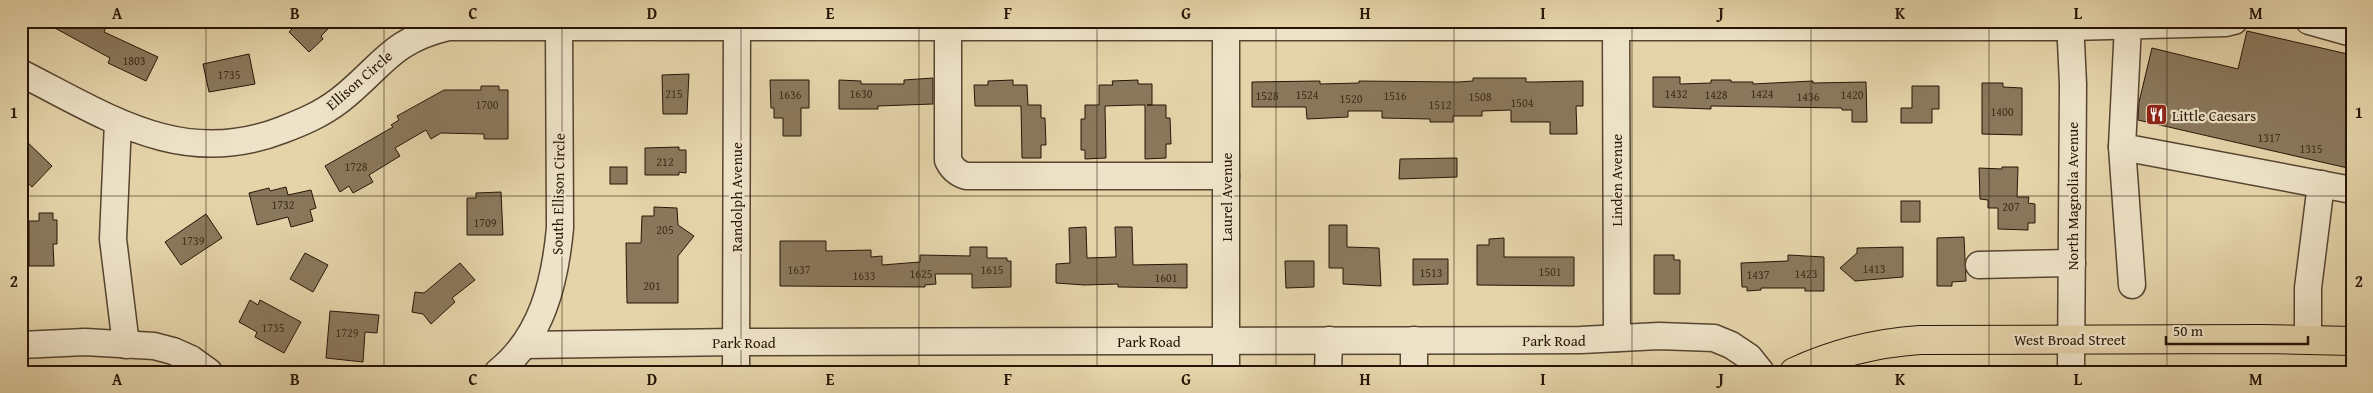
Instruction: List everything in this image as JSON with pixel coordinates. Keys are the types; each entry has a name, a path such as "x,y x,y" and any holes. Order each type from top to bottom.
{"main road":[{"name":"West Broad Street","path":"1794,372 1841,353 1900,342 2072,339 2352,341"}],"street":[{"name":"Ellison Circle","path":"21,73 118,122 156,137 184,142 226,144 268,136 323,112 354,88 393,51 427,27 559,28 737,25 2128,25 2226,24 2234,21"},
{"path":"2309,21 2352,33"},
{"name":"Linden Avenue","path":"1616,24 1617,338"},
{"name":"North Magnolia Avenue","path":"2070,24 2073,84 2071,372"},
{"name":"Randolph Avenue","path":"736,372 737,25"},
{"name":"Laurel Avenue","path":"1226,25 1226,372"},
{"path":"2128,25 2122,147 2132,285"},
{"path":"948,26 948,160 958,174 1020,178 1226,176"},
{"name":"South Ellison Circle","path":"498,372 525,345 546,301 558,253 560,228 559,28"},
{"path":"118,122 113,240 126,344"},
{"path":"2122,147 2352,190"},
{"path":"2308,340 2308,288 2321,184"},
{"path":"1979,265 2072,263"},
{"name":"Park Road","path":"525,345 736,342 1414,340 1659,336 1714,338 1731,345 1749,357 1761,372"},
{"path":"1328,372 1329,340"},
{"path":"1414,340 1414,372"},
{"path":"21,345 85,342 154,346 173,351 210,372"}],"building":[{"path":"42,21 95,21 106,27 104,32 158,57 146,81 108,63 110,58"},
{"path":"300,21 336,21 321,36 323,39 309,52 289,32"},
{"path":"2247,31 2352,55 2352,169 2138,120 2139,102 2152,48 2238,69"},
{"path":"249,54 255,84 209,92 203,64"},
{"path":"689,74 687,114 663,114 662,75"},
{"path":"1653,77 1680,77 1680,84 1711,83 1711,80 1753,82 1753,84 1813,81 1813,83 1866,82 1867,122 1852,122 1852,110 1842,110 1842,108 1711,106 1711,109 1653,107"},
{"path":"933,78 933,104 878,106 878,109 839,109 839,80 861,81 861,84 904,84 904,80"},
{"path":"1473,78 1526,78 1526,82 1583,81 1583,106 1576,106 1577,134 1550,134 1550,122 1511,122 1511,110 1482,111 1482,116 1453,116 1453,122 1430,122 1430,119 1382,118 1382,111 1348,111 1348,117 1307,119 1306,107 1252,107 1252,82 1320,81 1320,84 1359,83 1359,81 1458,82 1473,81"},
{"path":"770,80 809,80 809,108 801,108 801,136 783,136 783,118 774,118 774,108 771,108"},
{"path":"1013,80 1013,85 1027,85 1028,105 1041,105 1041,118 1045,118 1046,145 1041,145 1041,158 1022,158 1021,106 975,106 974,85 988,85 988,81"},
{"path":"1138,80 1138,84 1152,84 1152,105 1166,105 1166,118 1170,118 1171,144 1166,144 1166,158 1145,159 1145,105 1138,105 1105,106 1106,158 1085,159 1085,150 1081,150 1081,119 1085,119 1085,105 1099,105 1099,85 1113,85 1112,81"},
{"path":"1982,83 2003,83 2003,87 2022,88 2022,135 1982,134"},
{"path":"481,86 499,86 499,90 508,90 508,139 484,139 484,134 441,133 431,139 426,130 395,148 400,156 369,175 373,182 353,193 349,186 340,192 325,166 393,127 391,125 399,120 397,116 444,90 481,90"},
{"path":"1912,86 1939,86 1939,109 1932,109 1932,123 1901,123 1901,108 1912,108"},
{"path":"21,136 52,166 32,187 21,177"},
{"path":"679,147 679,150 686,150 686,173 679,172 679,175 645,175 645,148"},
{"path":"1457,158 1457,177 1399,179 1400,159"},
{"path":"610,167 627,167 627,184 610,184"},
{"path":"2002,167 2018,167 2017,197 2029,197 2028,203 2035,204 2035,223 2028,223 2028,230 1998,229 1998,208 1988,208 1988,200 1980,199 1979,168 2002,169"},
{"path":"286,187 288,195 311,190 316,208 310,210 313,221 291,227 288,217 257,225 249,193 269,188 270,191"},
{"path":"501,192 503,235 467,235 467,198 476,198 476,193"},
{"path":"1901,201 1920,201 1920,222 1901,222"},
{"path":"654,207 677,208 678,225 694,236 678,256 678,303 627,303 626,243 641,243 642,216 654,216"},
{"path":"39,213 53,213 53,220 57,220 57,244 53,244 54,266 29,266 29,221 39,221"},
{"path":"206,214 222,238 181,265 165,242"},
{"path":"1329,225 1347,225 1347,247 1379,248 1381,286 1343,284 1343,268 1329,268"},
{"path":"1086,227 1087,258 1116,257 1115,227 1132,227 1133,265 1187,264 1187,288 1118,287 1118,284 1084,285 1056,283 1056,264 1070,263 1069,228"},
{"path":"1964,237 1966,281 1952,282 1952,286 1937,286 1937,238"},
{"path":"1504,238 1504,257 1574,257 1574,286 1477,285 1477,245 1489,245 1489,239"},
{"path":"780,241 826,241 826,251 871,250 871,257 882,256 882,265 920,262 920,255 970,256 970,247 987,247 987,258 1007,258 1007,261 1011,261 1011,287 972,288 972,274 935,274 936,284 925,285 925,287 780,286"},
{"path":"1903,247 1903,277 1855,281 1840,268 1857,253 1857,248"},
{"path":"305,253 328,265 313,292 290,279"},
{"path":"1654,255 1674,255 1674,260 1680,260 1680,294 1654,294"},
{"path":"1788,255 1824,257 1824,291 1805,291 1805,288 1761,288 1761,290 1747,291 1747,287 1742,287 1741,263 1788,261"},
{"path":"1413,259 1448,259 1448,284 1413,285"},
{"path":"1285,261 1314,261 1314,287 1286,288"},
{"path":"460,263 475,280 452,298 455,302 431,324 423,314 412,312 415,292 424,293"},
{"path":"250,300 258,305 260,300 301,322 284,353 255,337 257,332 239,322"},
{"path":"330,311 379,315 377,333 365,332 363,362 326,358"}],"place":[{"name":"Little Caesars","path":"2156,115"}]}
